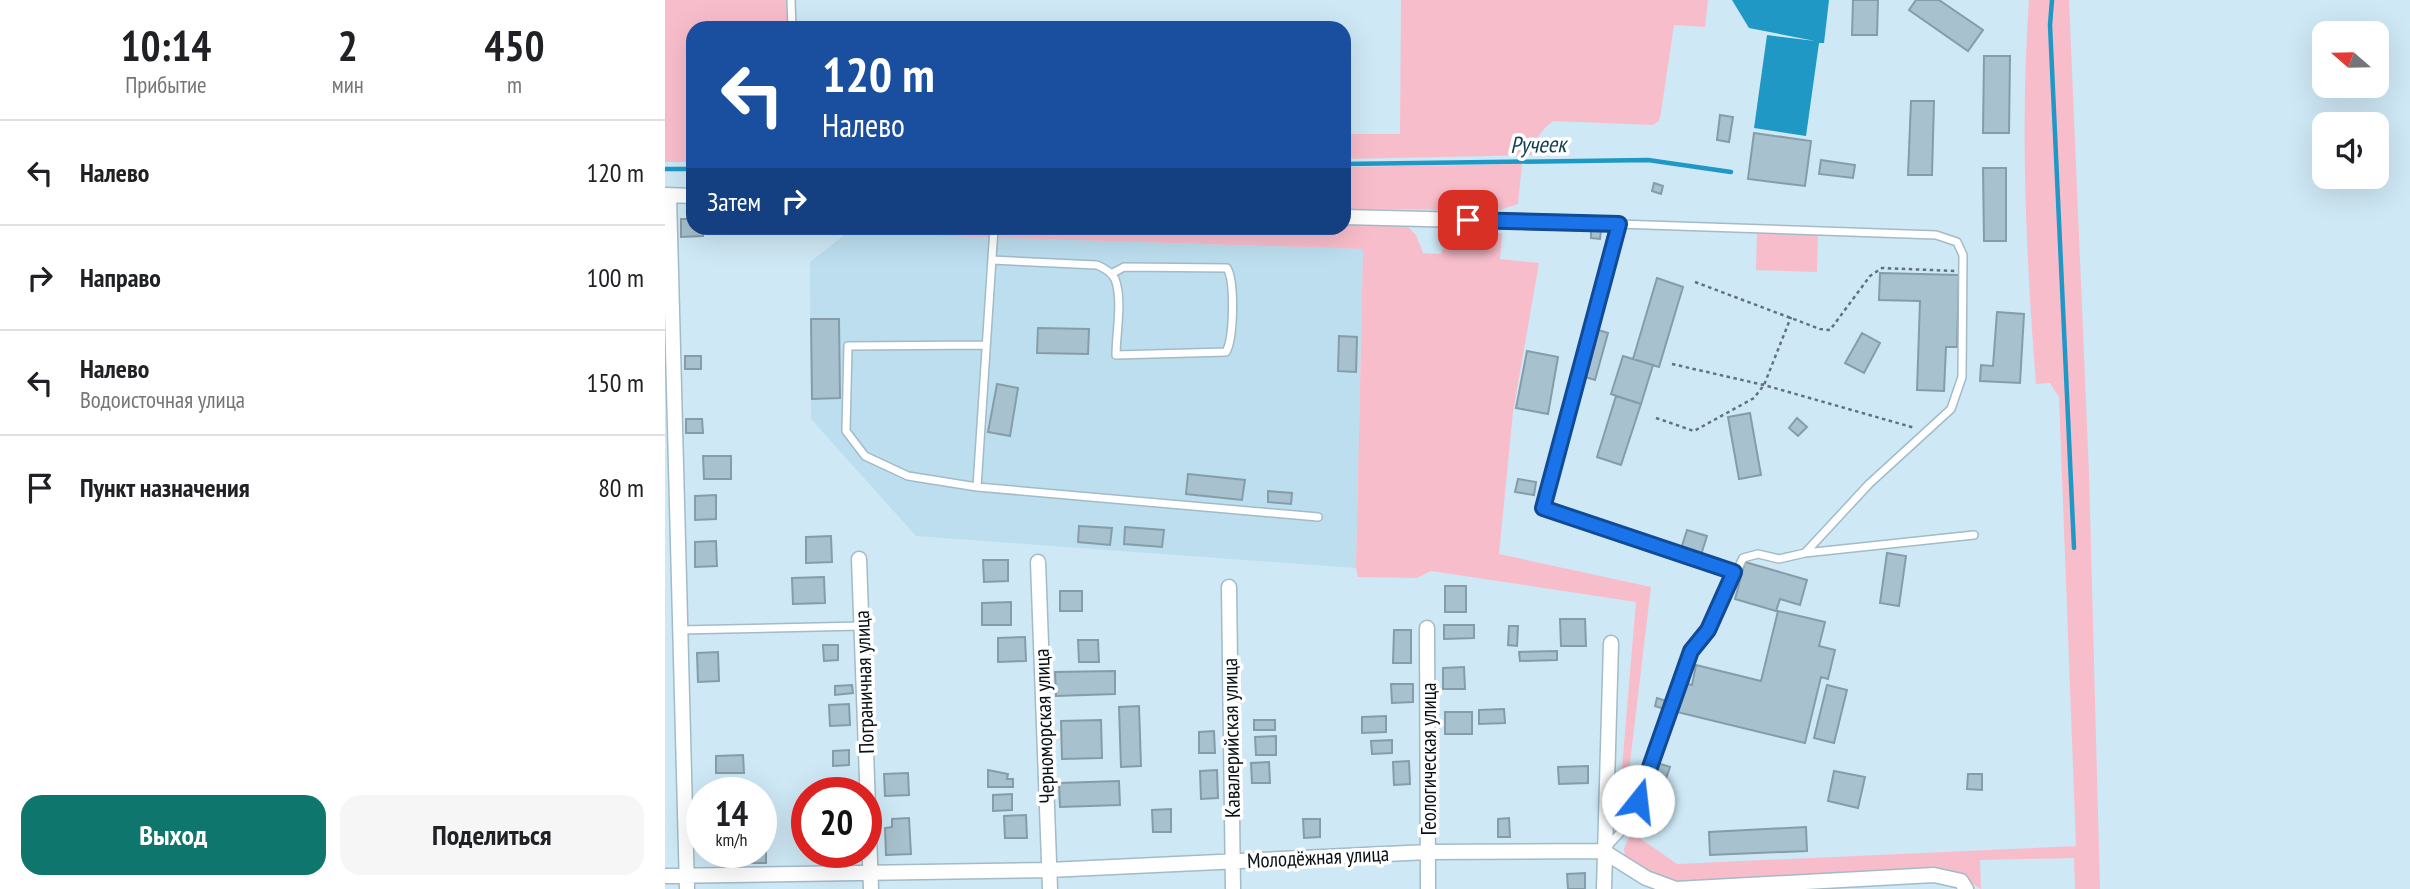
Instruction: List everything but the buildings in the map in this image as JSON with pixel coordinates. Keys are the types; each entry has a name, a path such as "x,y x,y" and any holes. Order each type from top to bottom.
{"street":[{"path":"686,196 667,195 687,882"},
{"path":"1351,217 1589,223"},
{"name":"Пограничная улица","path":"859,559 871,889"},
{"name":"Черноморская улица","path":"1038,562 1050,889"},
{"name":"Кавалерийская улица","path":"1229,587 1233,889"},
{"name":"Геологическая улица","path":"1427,628 1428,889"},
{"path":"1604,889 1611,643"},
{"path":"1603,851 1646,878 1676,889 1791,885 1934,875 1963,885"},
{"name":"Молодёжная улица","path":"665,876 687,882 871,871 1049,870 1428,852 1603,851"}],"lane":[{"path":"791,0 792,21"},
{"path":"1589,223 1936,235 1957,242 1963,255 1962,377 1951,409 1869,484 1805,553"},
{"path":"1619,224 1543,508 1734,572"},
{"path":"977,487 994,235"},
{"path":"992,260 1097,265 1111,274 1117,293 1116,355 1226,352 1230,345 1232,314 1231,274 1227,268 1124,267 1111,274"},
{"path":"986,345 848,346 846,431 865,456 908,476 977,487 1318,517"},
{"path":"1603,851 1632,820 1649,762 1691,651 1708,630 1743,558 1758,554 1779,559 1805,553 1974,536"},
{"path":"679,630 861,626"}],"path":[{"path":"1695,282 1830,330 1870,276 1882,268 1963,271"},
{"path":"1656,418 1694,431 1754,398 1763,385 1791,317"},
{"path":"1672,364 1763,385 1928,432"}],"shaded area":[{"path":"665,0 787,0 787,21 686,21 686,162 665,162"},
{"path":"1401,0 1708,0 1705,27 1674,25 1661,112 1659,121 1653,125 1553,121 1539,135 1538,155 1351,159 1351,134 1400,134"},
{"path":"2029,0 2069,0 2089,473 2100,889 2075,889 2074,858 1980,860 1981,889 1952,871 1932,870 1676,882 1626,862 1624,849 1631,832 1677,864 2076,846 2059,397 2050,383 2036,384 2029,288 2025,96"},
{"path":"1522,164 1518,204 1500,210 1351,209 1351,167"},
{"path":"1351,225 1407,226 1416,235 1423,253 1441,254 1450,231 1483,228 1502,234 1500,259 1539,263 1513,412 1499,554 1651,587 1623,821 1617,827 1636,602 1431,571 1417,578 1358,577 1356,568 1363,249 912,235 1351,235"},
{"path":"1757,232 1818,234 1817,272 1756,270"},
{"path":"844,235 1363,249 1356,568 916,536 811,419 810,262"}],"water":[{"path":"1732,0 1829,0 1824,43 1819,43 1806,136 1754,128 1767,35 1815,41 1749,28"}],"waterway":[{"path":"2052,0 2050,25 2074,548"},
{"name":"Ручеек","path":"1351,164 1648,160 1731,172"},
{"name":"Ручеек","path":"665,169 686,169"}],"route":[{"path":"1468,220 1619,224 1543,508 1734,572 1708,630 1691,651 1649,762 1638,801"}]}
